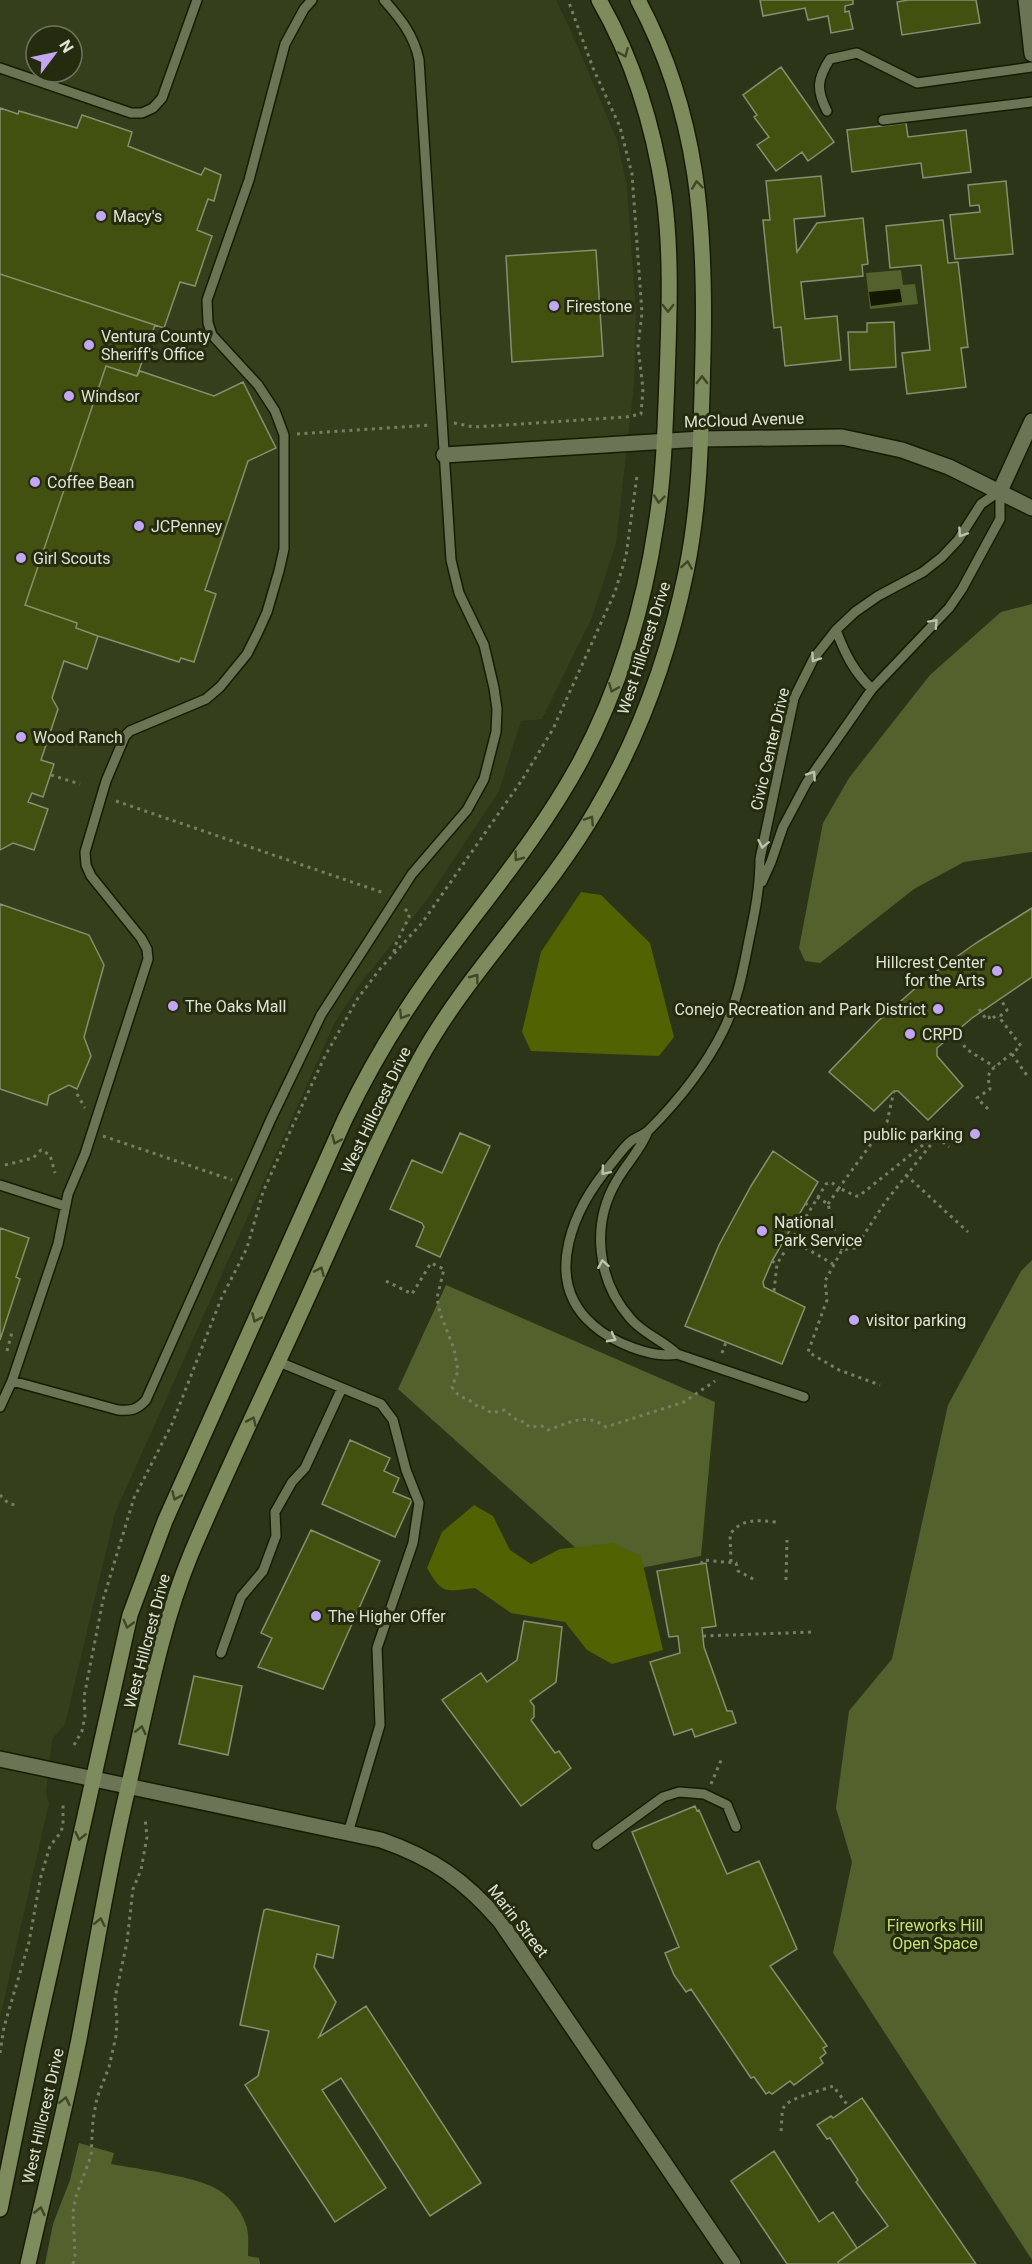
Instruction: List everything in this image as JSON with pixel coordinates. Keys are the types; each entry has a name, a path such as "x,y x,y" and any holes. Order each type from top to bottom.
{"main road":[{"name":"West Hillcrest Drive","path":"0,2210 33,2048 121,1651 146,1568 360,1087 407,1008 560,797 581,760 604,709 623,662 645,588 656,525 664,441 668,341 664,197 652,137 634,78 599,0"},
{"name":"West Hillcrest Drive","path":"28,2264 79,2037 128,1787 161,1642 184,1572 381,1136 425,1049 457,1001 566,857 596,811 640,723 660,668 686,575 694,519 700,439 704,294 702,230 697,181 686,126 671,73 638,0"}],"street":[{"path":"1026,0 1032,54"},
{"path":"1000,491 1032,422"},
{"name":"McCloud Avenue","path":"444,455 700,439 842,437 902,450 949,467 1032,508"},
{"name":"Marin Street","path":"0,1759 381,1840 429,1860 451,1873 477,1895 492,1912 582,2040 733,2264"}],"lane":[{"path":"0,68 110,107 142,113 153,108 162,98 197,0"},
{"path":"0,1407 12,1381 58,1244 65,1206 85,1154 148,959 147,949 141,938 91,876 86,865 85,852 106,781 125,736 130,731 206,699 234,671 247,654 267,612 284,549 284,435 280,423 258,385 212,334 207,322 207,300 249,180 285,44 304,9 312,0"},
{"path":"12,1381 118,1410 131,1411 146,1400 271,1119 321,1015 382,923 402,887 467,810 484,779 496,732 497,709 495,688 484,645 453,576 419,60 414,41 384,0"},
{"path":"828,111 822,100 820,75 830,59 857,53 917,83 1032,67"},
{"path":"883,120 1032,102"},
{"name":"Civic Center Drive","path":"804,1397 677,1354 669,1346 649,1335 631,1319 616,1300 605,1275 600,1248 602,1218 606,1202 617,1180 641,1148 648,1131 702,1065 723,1031 741,980 760,884 760,858 794,698 814,658 836,630 855,612 878,596 923,572 942,557 958,540 981,504 1000,491"},
{"name":"Civic Center Drive","path":"760,884 796,801 872,689 949,608 962,589 1000,519 1000,491"},
{"path":"836,630 846,657 872,689"},
{"name":"Civic Center Drive","path":"648,1131 630,1142 599,1179 583,1206 568,1243 565,1263 568,1282 582,1314 608,1337 628,1346 666,1356 677,1354"},
{"path":"0,1185 65,1206"},
{"path":"279,1362 381,1404 388,1411 393,1420 406,1470 419,1503 412,1543 377,1648 380,1725 348,1833"},
{"path":"221,1653 241,1597 263,1570 276,1536 275,1512 291,1482 305,1468 342,1388"},
{"path":"597,1845 663,1797 679,1792 704,1794 727,1806 736,1827"}],"path":[{"path":"460,423 474,427 626,417 641,414 644,389 638,346 642,313 632,174 620,127 593,68 568,0"},
{"path":"297,434 427,425"},
{"path":"51,775 80,783"},
{"path":"116,801 383,892"},
{"path":"394,954 395,946 409,917 405,909"},
{"path":"979,1009 986,1019 989,1017 990,1020 998,1015 999,1017 1007,1010 1000,998"},
{"path":"988,1109 977,1098 990,1089 988,1077 990,1071 1020,1046 999,1017"},
{"path":"956,1032 966,1049 995,1067"},
{"path":"1011,1054 1028,1077"},
{"path":"828,1204 887,1122 894,1091"},
{"path":"77,1094 85,1108"},
{"path":"103,1137 230,1180"},
{"path":"774,1292 777,1264 826,1184 831,1182 859,1196 933,1137 938,1137 950,1148"},
{"path":"880,1385 839,1370 808,1352 827,1300 825,1281 833,1264 842,1250 855,1248 873,1219 938,1137"},
{"path":"4,1165 33,1158 41,1149 50,1155 56,1173"},
{"path":"906,1175 968,1232"},
{"path":"817,1197 828,1204 838,1244 842,1250"},
{"path":"806,1203 811,1207"},
{"path":"792,1240 833,1264"},
{"path":"772,1261 777,1264"},
{"path":"386,1281 412,1294 431,1263 444,1269 437,1298 454,1348 458,1371 452,1387 457,1396 473,1402 478,1407 492,1413 504,1410 525,1422 529,1427 542,1426 548,1430 582,1419 597,1420 606,1427 684,1402 715,1381"},
{"path":"722,1353 726,1342"},
{"path":"0,1495 8,1503 15,1504"},
{"path":"731,1562 730,1534 738,1524 753,1520 776,1522"},
{"path":"786,1580 787,1540"},
{"path":"701,1564 703,1560 736,1563 738,1571 757,1581"},
{"path":"703,1636 813,1632"},
{"path":"704,1794 710,1787 722,1758"},
{"path":"0,2053 2,2026 29,1942 41,1876 50,1846 61,1832 63,1825 63,1803"},
{"path":"73,2264 75,2255 73,2212 76,2196 91,2156 97,2098 109,2067 116,2037 117,1990 127,1942 133,1889 141,1870 147,1837 145,1818"},
{"path":"781,2131 783,2107 793,2100 833,2086 849,2107"}],"shaded area":[{"name":"The Oaks Mall","path":"0,0 556,0 617,140 627,187 636,313 634,385 616,543 592,617 542,719 521,721 499,791 426,901 357,988 334,1024 115,1513 65,1724 52,1739 46,1793 49,1803 0,2017"},
{"path":"900,289 902,302 871,306 869,292"}],"green space":[{"path":"901,270 903,285 915,284 918,304 870,309 866,273"},
{"path":"1032,604 1032,852 964,862 914,889 820,963 805,961 799,948 823,823 849,778 930,675 1001,612"},
{"path":"581,892 601,895 650,943 674,1037 659,1056 531,1051 522,1032 541,952"},
{"name":"Fireworks Hill Open Space","path":"1032,1260 1032,2260 833,1953 852,1862 836,1808 849,1711 892,1659 948,1405 1021,1271"},
{"path":"446,1285 715,1402 701,1556 606,1575 398,1389"},
{"path":"474,1505 493,1516 510,1550 531,1564 560,1549 613,1543 641,1556 663,1650 612,1664 587,1650 565,1622 511,1613 475,1588 446,1590 442,1587 427,1568 442,1532"},
{"path":"79,2143 114,2153 111,2164 184,2178 220,2191 233,2202 243,2217 248,2231 248,2256 259,2258 260,2264 45,2264 53,2224 70,2180"}],"building":[{"path":"760,0 853,0 853,4 845,6 845,12 849,11 853,29 831,33 828,16 808,20 805,8 763,16"},
{"path":"976,0 980,23 902,35 897,2"},
{"path":"781,67 834,142 808,161 802,152 776,171 757,145 769,137 754,117 757,115 743,95"},
{"name":"Macy's","path":"0,108 18,114 19,111 77,128 82,115 132,132 128,146 201,175 205,168 221,175 214,201 208,199 197,230 212,236 195,286 180,282 164,328 0,274"},
{"path":"906,123 908,137 966,130 971,172 923,178 921,163 852,172 847,130"},
{"path":"821,176 825,216 794,219 797,252 817,223 863,218 868,264 862,265 863,276 801,282 805,319 837,316 841,360 785,366 781,327 774,328 763,220 770,220 766,181"},
{"path":"1006,181 1013,254 955,259 950,215 980,212 979,205 970,206 968,185"},
{"path":"943,220 948,263 958,262 968,347 961,348 966,387 907,394 902,353 930,350 921,265 890,268 886,226"},
{"name":"Firestone","path":"596,250 603,356 512,362 506,256"},
{"path":"0,274 155,325 137,376 106,366 25,605 77,623 76,628 98,636 87,669 64,661 52,698 58,709 41,760 54,764 43,797 32,793 28,802 48,809 34,850 13,843 0,850"},
{"path":"894,322 896,367 850,370 848,332 867,332 867,323"},
{"name":"JCPenney","path":"106,366 137,376 140,371 214,396 243,382 276,448 248,461 205,590 216,594 194,662 181,658 179,662 98,636 76,628 77,623 25,605"},
{"path":"0,904 89,935 104,965 84,1037 91,1056 77,1089 69,1085 49,1095 47,1105 0,1089"},
{"name":"Conejo Recreation and Park District","path":"1032,908 1032,977 972,1018 937,1048 937,1056 963,1086 928,1120 898,1091 894,1091 874,1111 829,1072 877,1022 927,978 976,943"},
{"path":"460,1133 490,1146 440,1257 416,1246 424,1227 422,1223 390,1209 412,1160 442,1173"},
{"path":"773,1151 818,1182 772,1261 763,1282 764,1287 805,1307 782,1364 685,1326 719,1245"},
{"path":"0,1228 29,1238 16,1277 20,1279 0,1340"},
{"path":"350,1440 390,1458 384,1471 399,1478 393,1492 412,1500 395,1537 322,1504"},
{"path":"311,1530 380,1561 323,1689 258,1667 272,1638 261,1633"},
{"path":"706,1563 716,1626 702,1628 704,1647 727,1711 732,1711 736,1723 695,1737 692,1729 674,1735 650,1662 680,1653 678,1636 669,1637 657,1571"},
{"path":"524,1621 562,1627 556,1682 530,1701 534,1706 534,1717 531,1720 555,1753 559,1751 571,1768 521,1806 442,1700 481,1673 487,1682 517,1660"},
{"path":"194,1676 242,1686 228,1755 179,1744"},
{"path":"695,1806 697,1811 699,1810 727,1874 759,1861 797,1949 770,1966 827,2046 823,2048 826,2053 820,2058 823,2063 794,2085 790,2081 772,2094 769,2092 766,2094 754,2077 751,2078 691,1989 686,1992 674,1975 665,1953 679,1947 632,1832"},
{"path":"264,1910 339,1926 333,1958 317,1954 314,1967 336,2002 319,2037 366,2006 481,2183 430,2216 341,2078 322,2090 386,2188 335,2222 245,2085 258,2076 269,2031 240,2025"},
{"path":"862,2098 976,2264 839,2264 838,2262 888,2226 856,2182 858,2180 830,2138 827,2139 817,2125 831,2116 833,2118"},
{"path":"774,2151 819,2222 833,2212 857,2248 838,2262 839,2264 787,2264 731,2181"}],"place":[{"name":"Macy's","path":"101,216"},
{"name":"Firestone","path":"554,306"},
{"name":"Ventura County Sheriff's Office","path":"89,345"},
{"name":"Windsor","path":"69,396"},
{"name":"Coffee Bean","path":"35,482"},
{"name":"JCPenney","path":"139,526"},
{"name":"Girl Scouts","path":"21,558"},
{"name":"Wood Ranch","path":"21,737"},
{"name":"Hillcrest Center for the Arts","path":"997,971"},
{"name":"The Oaks Mall","path":"173,1006"},
{"name":"Conejo Recreation and Park District","path":"938,1009"},
{"name":"CRPD","path":"910,1034"},
{"name":"public parking","path":"975,1134"},
{"name":"National Park Service","path":"762,1231"},
{"name":"visitor parking","path":"854,1320"},
{"name":"The Higher Offer","path":"316,1616"}]}
